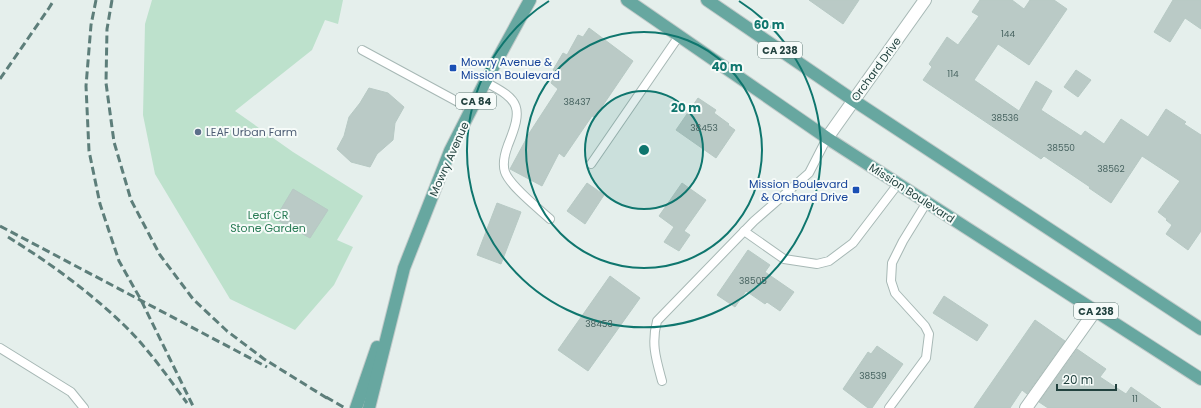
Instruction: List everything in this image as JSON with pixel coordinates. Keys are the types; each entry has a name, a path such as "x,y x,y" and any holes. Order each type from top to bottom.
{"main road":[{"name":"Mowry Avenue","path":"369,408 404,268 450,151 485,82 530,0"},
{"name":"Mission Boulevard","path":"627,0 827,138 1201,379"},
{"name":"CA 238","path":"708,0 853,100 1201,329"},
{"name":"Mowry Avenue","path":"356,408 401,280"}],"street":[{"name":"Orchard Drive","path":"827,138 925,0"},
{"path":"1026,408 1095,311"}],"lane":[{"path":"591,164 679,36"},
{"path":"362,50 471,109"},
{"path":"485,82 506,94 516,107 518,115 504,156 507,177 550,219"},
{"path":"662,381 655,354 654,334 656,321 744,231 809,174 827,138"},
{"path":"744,231 784,259 817,264 829,261 853,243 898,184"},
{"path":"890,408 926,358 929,334 925,326 895,293 891,281 892,263 902,241 927,202"},
{"path":"0,348 71,392 84,408"}],"green space":[{"name":"Leaf CR Stone Garden","path":"152,0 343,0 338,24 325,20 312,50 235,111 293,152 363,196 337,240 353,247 334,285 295,330 230,299 155,174 143,115 145,24"}],"building":[{"path":"809,0 859,0 843,24"},
{"path":"980,0 1012,0 1024,9 1030,0 1054,0 1067,9 1029,65 998,44 974,80 1019,111 1036,81 1052,91 1041,110 1081,136 1085,131 1104,144 1121,119 1148,137 1166,109 1186,122 1184,124 1201,135 1201,231 1188,250 1166,234 1172,225 1158,212 1180,181 1142,156 1111,203 1044,156 1041,159 923,80 932,67 929,64 947,37 958,45 979,16 972,12"},
{"path":"1173,0 1201,0 1201,29 1185,18 1170,42 1154,32"},
{"path":"589,28 633,61 595,117 592,116 564,157 559,153 542,186 510,169 530,132 558,89 551,83 556,72 553,70 563,53 567,55 578,35 583,37"},
{"path":"1076,70 1091,80 1078,97 1064,87"},
{"path":"369,88 388,93 404,107 395,123 393,140 377,154 370,167 351,162 337,149 344,136 349,117"},
{"path":"698,98 716,110 714,113 735,130 716,158 676,130"},
{"path":"587,183 604,195 585,224 567,211"},
{"path":"682,183 706,200 684,231 690,235 679,251 664,242 674,227 659,216"},
{"path":"293,189 328,210 310,238 275,219"},
{"path":"497,203 521,212 501,264 477,255"},
{"path":"748,250 770,265 765,272 794,292 780,311 767,302 765,304 746,291 735,307 717,295"},
{"path":"610,276 640,298 588,371 558,350"},
{"path":"944,296 988,325 977,341 933,313"},
{"path":"1035,320 1065,341 1027,394 1022,390 1010,408 974,408"},
{"path":"877,346 903,364 872,408 868,408 843,389 868,352 871,354"},
{"path":"1077,349 1106,369 1100,377 1126,394 1131,387 1161,408 1048,408 1039,402"}],"railway":[{"path":"0,79 54,0"},
{"path":"96,0 91,25 86,86 89,151 100,204 119,261 141,300 194,408"},
{"path":"112,0 107,29 106,83 114,142 131,200 160,255 193,299 227,331 264,359 330,400"},
{"path":"0,226 267,367"},
{"path":"8,237 70,279 113,314 143,345 187,403"},
{"path":"326,397 345,408"}],"place":[{"name":"Mowry Avenue & Mission Boulevard","path":"453,68"},
{"name":"LEAF Urban Farm","path":"198,132"},
{"name":"Mission Boulevard & Orchard Drive","path":"856,190"}]}
